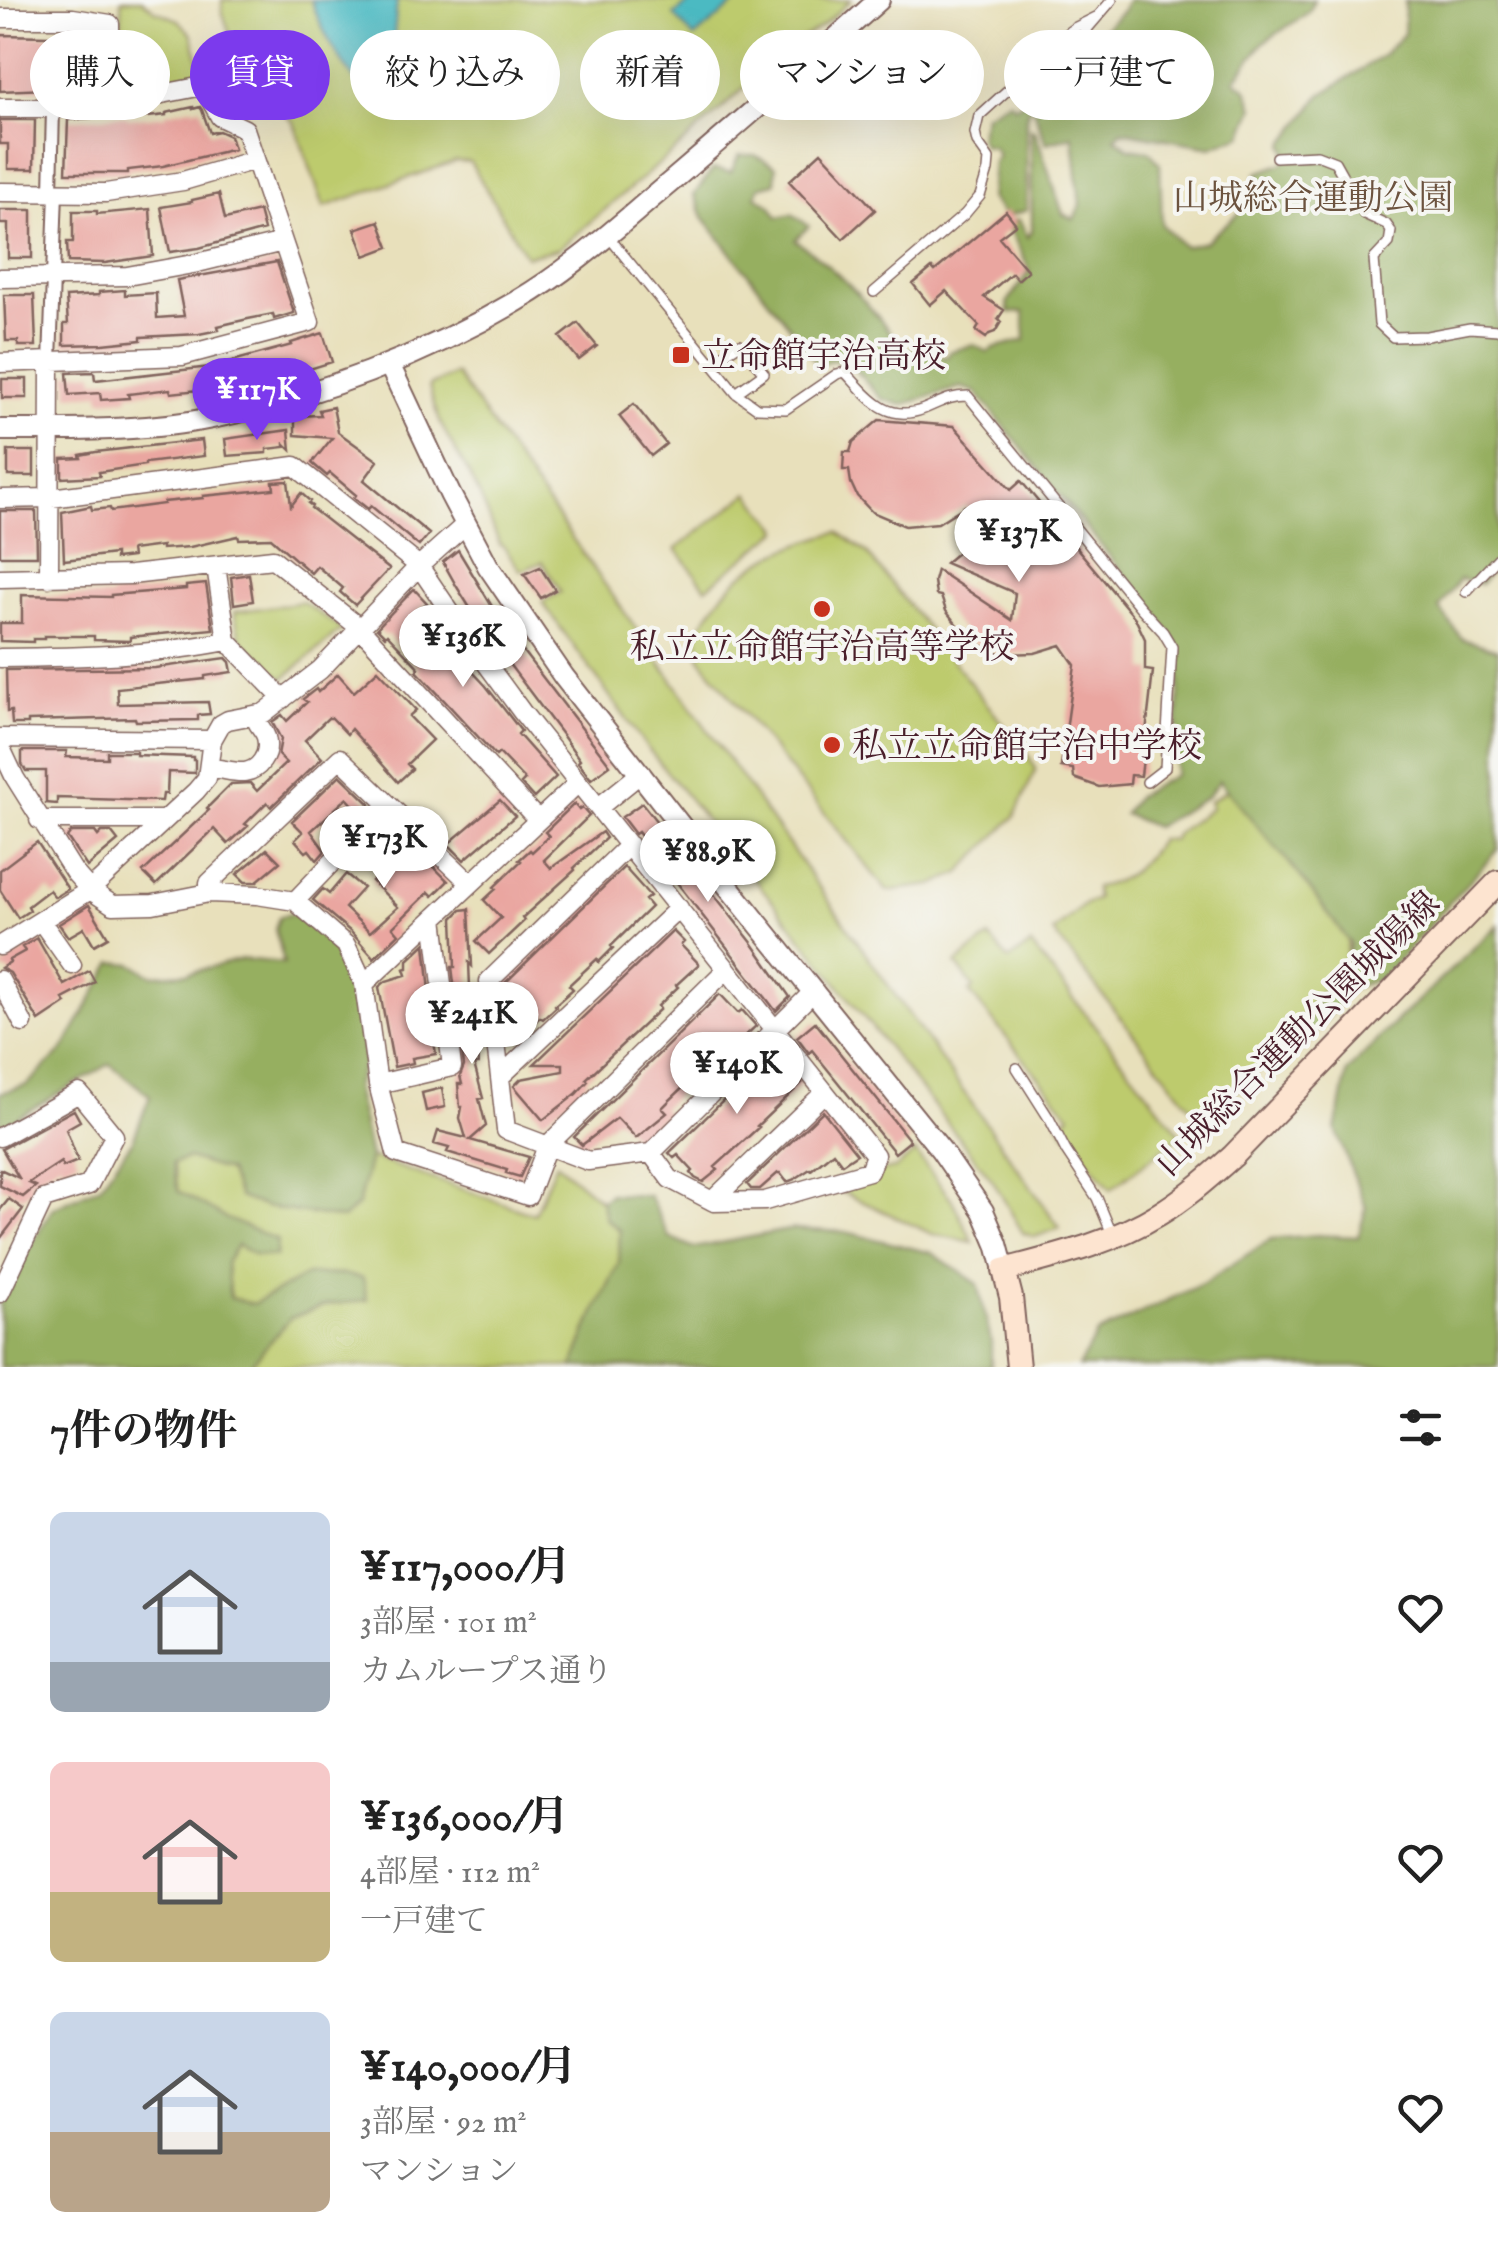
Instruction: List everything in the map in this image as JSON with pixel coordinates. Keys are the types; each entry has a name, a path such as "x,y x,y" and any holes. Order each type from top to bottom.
{"main road":[{"name":"山城総合運動公園城陽線","path":"1004,1270 1113,1237 1159,1214 1196,1188 1233,1156 1498,882"},
{"path":"1004,1270 1011,1296 1018,1367"}],"street":[{"path":"0,430 142,426 209,418 296,398 389,364 516,302 608,236 879,0"},
{"path":"0,18 73,18 110,24 110,30"},
{"path":"0,362 182,356 310,322 245,129 220,117 203,86 170,92"},
{"path":"0,108 30,108"},
{"path":"49,578 54,120"},
{"path":"0,192 106,193 163,184 255,160"},
{"path":"0,278 127,276 283,242"},
{"path":"389,364 488,566 564,676 941,1150 982,1212 998,1244 1004,1270"},
{"path":"0,499 51,498 295,466 419,566 479,654 578,783 875,1155 869,1170 765,1201 712,1201 670,1180 651,1153"},
{"path":"0,946 90,890 207,778 212,740 220,724 264,713 320,670 419,566 466,524"},
{"path":"0,578 131,575 273,559 360,628 538,819"},
{"path":"216,566 227,642 283,698"},
{"path":"0,658 112,656 179,651 227,642"},
{"path":"210,768 245,773 261,763 266,737 255,716"},
{"path":"0,738 212,740"},
{"path":"0,746 39,820 74,872 90,890 114,905 153,904 209,893 295,901 346,945 364,984 378,1084 396,1153 528,1196 546,1146 727,969"},
{"path":"209,893 209,883 340,758 470,883"},
{"path":"599,807 641,773"},
{"path":"364,984 578,783"},
{"path":"295,901 388,804"},
{"path":"39,820 165,820"},
{"path":"630,845 489,981 506,1130 588,1161 651,1153 814,991"},
{"path":"500,1077 679,908"},
{"path":"378,1084 452,1067 434,918"},
{"path":"41,920 72,965"},
{"path":"0,980 23,1022"},
{"path":"712,1201 825,1092"},
{"path":"0,1138 79,1094 114,1136 90,1185 44,1199 2,1285"}],"lane":[{"path":"874,292 965,214 980,196 989,159 977,142 978,116 1032,68 1056,40 1096,17 1112,0"},
{"path":"1276,158 1317,156 1335,162 1364,214 1386,224 1392,232 1389,243 1374,259 1378,324 1393,337 1428,336 1470,328 1498,330"},
{"path":"608,236 736,394 757,408 786,409 845,372 880,408 900,414 919,411 952,396 968,396 1163,632 1172,648 1164,768 1148,782"},
{"path":"712,362 740,344 764,373 736,394"},
{"path":"1466,592 1498,558"},
{"path":"1017,1068 1098,1198 1113,1237"}],"green space":[{"path":"121,0 142,0 156,11 179,20 190,33 190,77 170,81 170,30 121,30"},
{"path":"222,0 851,0 816,30 740,30 740,92 720,110 720,30 580,30 580,120 709,120 558,249 526,256 470,162 456,161 324,207 291,120 330,120 330,30 228,30"},
{"name":"山城総合運動公園","path":"1127,0 1314,0 1309,12 1263,43 1235,80 1247,89 1254,107 1243,135 1211,147 1122,131 1115,138 1129,148 1149,151 1160,164 1162,225 1184,247 1205,242 1254,200 1257,173 1284,163 1284,144 1321,95 1382,56 1404,34 1405,1 1498,0 1498,564 1481,584 1460,579 1439,608 1462,639 1498,650 1498,849 1381,979 1352,988 1302,1049 1286,1044 1348,960 1350,943 1300,876 1219,781 1207,797 1155,827 1124,814 1137,796 1175,775 1181,650 1154,611 976,392 961,387 902,405 882,399 851,366 831,360 818,367 703,217 694,195 713,169 731,172 739,155 755,155 776,167 775,183 759,187 756,196 770,205 778,217 792,214 809,226 795,240 853,289 901,347 947,357 951,351 974,345 988,352 1025,340 1024,312 1009,313 1007,303 1030,271 1010,230 1013,221 1019,220 1028,237 1032,231 1031,129 1035,131 1063,214 1074,219 1080,206 1073,136 1046,143 1037,120 1214,120 1214,30 1102,30 1123,10"},
{"path":"1004,104 1004,120 1026,120 1027,210 1005,217 990,198 993,162 998,155 992,146 984,146 979,137 985,114"},
{"path":"456,374 1060,1228 1035,1237 1023,1233 993,1181 645,745 542,602 561,592 542,562 521,571 500,545 432,398 429,386"},
{"path":"749,493 780,530 706,588 676,549"},
{"path":"838,532 867,553 1036,769 1015,816 960,873 933,885 887,891 700,658 700,628 738,579 785,550"},
{"path":"302,602 342,629 283,679 241,641 234,612"},
{"path":"1230,788 1329,902 1348,938 1346,959 1252,1078 1201,1120 1053,932 1085,904 1097,899 1095,887 1133,871 1160,839 1173,840 1175,834 1211,808 1209,802"},
{"path":"301,915 346,957 360,999 364,1063 355,1087 370,1157 358,1205 342,1219 266,1207 239,1197 228,1171 188,1158 173,1163 178,1191 225,1218 277,1240 276,1257 255,1255 237,1245 226,1263 230,1298 253,1304 307,1275 340,1274 363,1278 367,1300 326,1305 291,1318 248,1367 0,1367 0,1303 5,1288 53,1208 100,1186 133,1140 150,1096 110,1064 0,1127 0,1093 27,1085 63,1050 113,962 132,964 152,975 189,973 242,959 284,963 275,929 279,917"},
{"path":"1498,925 1498,1367 1078,1367 1097,1334 1204,1283 1271,1239 1358,1237 1366,1208 1336,1130 1347,1072"},
{"path":"989,937 1009,960 1031,945 1181,1135 1111,1189 1059,1124 1070,1115 969,992 974,988 956,964"},
{"path":"915,1152 952,1200 973,1242 932,1234 833,1188 881,1170 895,1169"},
{"path":"370,1157 534,1214 556,1163 601,1201 606,1219 620,1230 619,1263 573,1367 248,1367 290,1318 326,1305 367,1300 307,1275 253,1304 230,1298 225,1263 237,1245 255,1255 276,1240 225,1218 178,1191 173,1163 188,1158 228,1171 239,1197 266,1207 342,1219 358,1205"},
{"path":"610,1194 649,1196 669,1237 694,1248 793,1229 846,1232 932,1253 978,1284 991,1341 991,1367 573,1367 619,1263 620,1230 606,1219 601,1201"}],"water":[{"path":"311,0 397,0 395,30 350,30 350,73 330,41 330,30 323,28"},
{"path":"687,0 740,0 704,30 687,30 674,15 689,3"}],"building":[{"path":"0,35 30,36 30,90 0,91"},
{"path":"190,108 190,120 205,120 210,133 219,131 230,136 234,149 128,173 66,173 68,120 170,120 170,112"},
{"path":"0,120 35,120 34,169 8,169 8,144 0,144"},
{"path":"821,152 875,210 843,239 789,181"},
{"path":"219,194 225,219 259,211 264,230 170,252 161,207"},
{"path":"150,209 153,256 105,263 68,262 67,242 73,242 73,211 97,214"},
{"path":"0,210 32,210 32,258 8,258 8,224 0,224"},
{"path":"1006,211 1016,224 999,237 1028,271 1018,280 1012,273 984,297 1004,310 995,332 986,338 976,331 979,326 946,291 930,305 913,284 932,268 935,271"},
{"path":"379,221 389,247 365,256 355,229"},
{"path":"277,262 294,313 274,319 273,314 248,319 199,334 64,345 64,324 68,324 66,297 125,290 125,295 156,293 157,318 184,316 177,280"},
{"path":"4,295 34,295 36,346 6,341"},
{"path":"578,323 597,346 579,360 560,337"},
{"path":"323,333 332,362 300,372 297,362 263,372 264,375 199,390 171,393 170,389 101,400 100,393 69,395 67,373 94,372 95,380 210,367"},
{"path":"2,379 27,379 27,398 2,398"},
{"path":"634,404 666,444 651,456 619,416"},
{"path":"333,407 338,432 378,461 364,480 429,534 419,546 371,506 368,509 354,498 356,495 330,473 327,476 312,463 332,438 295,435 295,416 321,415 319,410"},
{"path":"879,420 954,426 1011,490 1021,481 1135,618 1145,639 1145,670 1153,671 1141,776 1131,775 1130,784 1099,787 1074,778 1073,769 1061,767 1075,665 1061,645 1035,653 1002,654 970,641 946,611 941,596 936,595 937,570 1012,620 1015,593 945,563 983,531 965,506 938,523 905,526 872,512 857,496 849,470 843,470 844,452 850,452 853,442"},
{"path":"289,430 291,450 285,444 267,449 267,453 227,456 225,439"},
{"path":"202,440 204,456 145,463 99,472 100,476 62,478 62,459"},
{"path":"8,451 34,451 34,476 8,476"},
{"path":"288,481 291,506 301,493 310,501 311,508 389,569 355,605 340,592 343,588 317,566 311,573 271,538 238,536 190,547 131,550 132,557 115,559 115,554 64,560 62,512 91,506 92,510 111,511 274,489 273,482"},
{"path":"0,511 36,511 37,556 0,556"},
{"path":"458,550 505,628 610,765 591,779 457,587 443,562"},
{"path":"540,567 555,590 541,598 524,574"},
{"path":"249,574 253,601 234,604 231,577"},
{"path":"206,584 213,629 130,637 130,641 44,636 33,642 0,641 0,623 22,623 22,595 111,597"},
{"path":"414,589 427,603 419,610 464,654 461,659 556,777 534,798 521,784 525,780 499,753 496,756 417,671 419,668 377,628"},
{"path":"226,658 232,672 205,679 117,688 118,704 208,702 210,714 198,715 198,720 135,718 12,724 11,711 7,712 6,670 155,668"},
{"path":"378,670 416,710 409,716 432,740 407,764 412,769 398,782 351,729 347,734 328,718 305,740 322,758 271,807 267,802 228,844 214,829 156,885 143,872 231,784 250,783 257,791 286,763 278,755 281,739 272,722 282,715 287,721 307,702 303,699 316,689 318,692 338,674 354,692"},
{"path":"22,751 67,751 66,757 107,758 107,752 136,752 193,757 195,773 168,772 167,794 163,794 162,801 57,798 57,804 46,803 46,771 26,771"},
{"path":"340,775 370,804 361,814 347,798 311,831 325,851 317,860 295,840 303,832 292,821"},
{"path":"500,800 515,816 464,860 448,844"},
{"path":"642,803 790,997 776,1011 638,832 635,834 622,817"},
{"path":"574,804 589,816 544,860 551,868 602,832 606,838 489,954 476,941 501,918 484,900 519,860 549,836 545,832"},
{"path":"388,822 408,842 399,851 415,868 425,858 448,881 433,896 429,892 393,927 399,934 374,958 313,900 323,889 329,894 346,874 363,888 345,908 370,932 398,907 372,881 385,868 371,854 381,845 374,837"},
{"path":"71,832 95,832 98,836 111,832 118,841 87,867 67,837"},
{"path":"37,842 68,889 55,897 49,890 18,918 0,890 0,870"},
{"path":"267,849 280,862 256,882 245,882 237,874"},
{"path":"624,867 650,896 645,900 651,907 599,962 597,959 569,985 573,989 556,1007 519,1036 507,1024 514,1011 504,1001 502,986"},
{"path":"89,905 108,937 94,945 84,928 68,937 59,924"},
{"path":"469,909 471,1012 476,1011 477,1025 478,1064 474,1064 486,1126 470,1140 529,1157 520,1177 434,1144 438,1131 466,1138 460,1118 458,1084 462,1084 464,1066 452,967 453,918 461,910"},
{"path":"673,931 699,964 676,985 658,1006 660,1009 586,1079 576,1094 543,1120 514,1086 521,1079 563,1071 563,1064 534,1064"},
{"path":"37,938 64,985 89,971 95,982 63,999 66,1003 39,1021 10,973 1,968"},
{"path":"425,944 431,1000 427,1000 436,1054 412,1058 413,1063 394,1067 379,987 406,975 408,960"},
{"path":"720,994 756,1026 693,1084 690,1081 662,1108 667,1113 636,1138 617,1118 582,1145 574,1137"},
{"path":"815,1022 910,1141 895,1153 812,1050 809,1053 797,1037"},
{"path":"771,1051 802,1083 715,1167 718,1170 703,1182 695,1178 678,1155 674,1158 669,1153"},
{"path":"442,1088 445,1107 426,1111 422,1093"},
{"path":"74,1110 80,1121 66,1129 78,1161 63,1167 61,1162 29,1183 36,1186 23,1197 0,1186 0,1169 19,1178 2,1149"},
{"path":"823,1111 857,1154 842,1164 833,1152 795,1179 787,1182 778,1173 760,1189 751,1189 747,1184"},
{"path":"9,1199 23,1209 0,1239 0,1210"}],"place":[{"name":"立命館宇治高校","path":"681,355"},
{"name":"私立立命館宇治高等学校","path":"822,609"},
{"name":"私立立命館宇治中学校","path":"832,745"}]}
